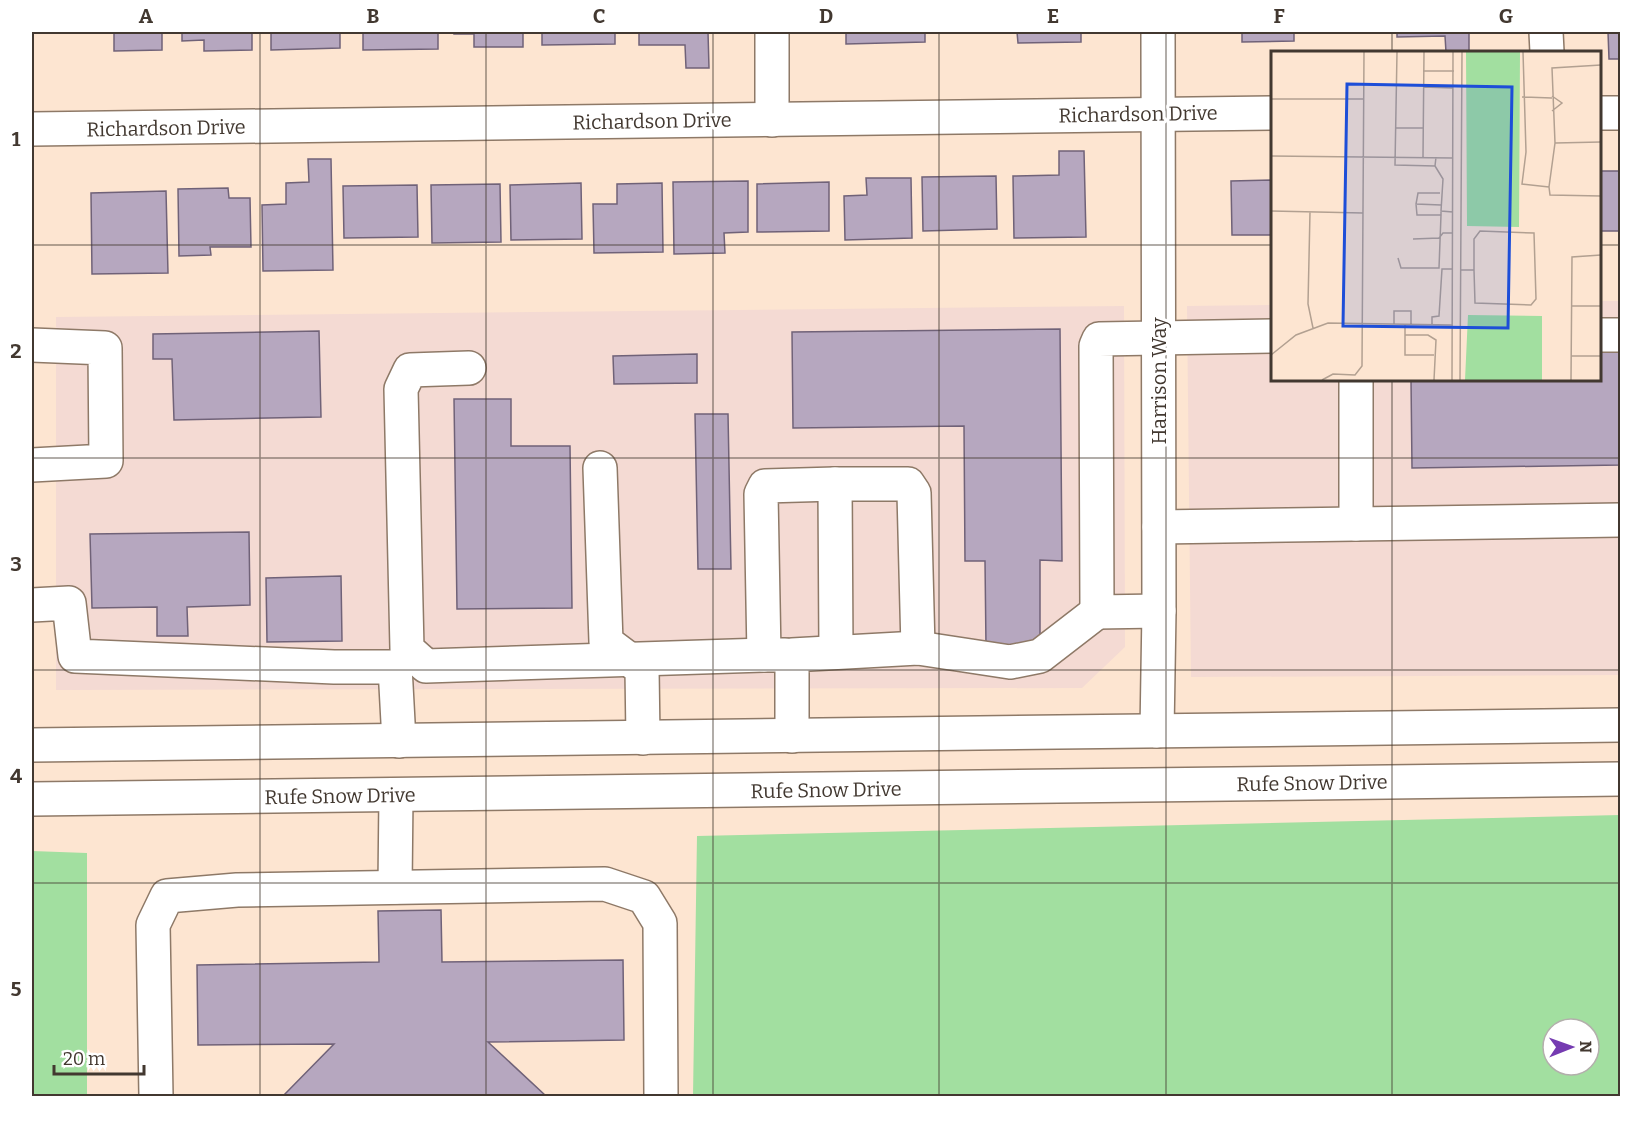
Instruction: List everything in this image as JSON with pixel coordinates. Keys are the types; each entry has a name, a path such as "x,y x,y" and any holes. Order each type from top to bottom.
{"main road":[{"path":"772,32 772,120"},
{"name":"Harrison Way","path":"1157,730 1159,611 1158,32"},
{"path":"1546,32 1547,51"},
{"path":"1601,112 1620,112"},
{"name":"Richardson Drive","path":"32,129 1271,113"},
{"path":"1601,335 1620,335"},
{"path":"1097,612 1096,346 1099,339 1271,336"},
{"path":"32,345 105,348 106,461 32,465"},
{"path":"469,368 410,370 401,389 407,649 426,666 778,655 918,648 1010,662 1040,656 1097,612 1159,611"},
{"path":"1356,381 1356,524"},
{"path":"600,468 606,642 642,669 643,738"},
{"path":"792,736 778,655 762,495 765,486 835,483 908,484 914,493 918,648"},
{"path":"835,483 836,652"},
{"path":"1159,527 1620,520"},
{"path":"32,605 69,603 75,656 395,668 399,741"},
{"path":"32,745 1620,725"},
{"name":"Rufe Snow Drive","path":"32,799 1620,779"},
{"path":"396,795 396,887"},
{"path":"156,1096 153,925 167,896 237,890 605,884 644,897 660,923 661,1096"}],"shaded area":[{"path":"1601,301 1620,301 1620,675 1191,677 1187,306 1271,305 1271,381 1601,381"},
{"path":"1124,306 1125,647 1082,688 56,690 56,317"}],"green space":[{"path":"1620,815 1620,1096 693,1096 697,836"},
{"path":"32,851 87,853 87,1096 32,1096"}],"building":[{"path":"114,32 162,32 162,50 114,51"},
{"path":"182,32 252,32 252,50 204,51 204,40 182,41"},
{"path":"271,32 340,32 340,48 271,50"},
{"path":"363,32 438,32 438,49 363,50"},
{"path":"454,32 523,32 523,47 474,47 474,34 454,34"},
{"path":"542,32 615,32 615,44 542,45"},
{"path":"639,32 708,32 709,68 686,68 685,45 639,45"},
{"path":"846,32 925,32 925,42 846,44"},
{"path":"1017,32 1081,32 1081,42 1018,43"},
{"path":"1242,32 1294,32 1294,41 1242,42"},
{"path":"1397,32 1469,32 1469,51 1446,51 1445,36 1397,37"},
{"path":"1608,32 1620,32 1620,59 1609,59"},
{"path":"1059,151 1084,151 1086,237 1014,238 1013,176 1059,175"},
{"path":"308,159 331,159 333,270 263,271 262,205 286,204 286,183 309,182"},
{"path":"1601,171 1620,171 1620,231 1601,231"},
{"path":"996,176 997,229 923,231 922,177"},
{"path":"866,178 911,178 912,238 845,240 844,196 867,195"},
{"path":"1271,180 1271,235 1232,235 1231,181"},
{"path":"748,181 748,232 724,233 725,253 674,254 673,182"},
{"path":"829,182 829,231 757,232 757,184"},
{"path":"581,183 582,239 511,240 510,185"},
{"path":"662,183 663,252 594,253 593,204 617,204 617,184"},
{"path":"500,184 501,242 432,243 431,185"},
{"path":"417,185 418,237 344,238 343,186"},
{"path":"228,188 229,198 250,198 251,247 210,247 211,255 179,256 178,189"},
{"path":"166,191 168,273 92,274 91,193"},
{"path":"1060,329 1062,561 1040,560 1040,645 986,646 985,561 965,561 964,426 793,428 792,332"},
{"path":"319,331 321,417 174,420 172,359 153,359 153,334"},
{"path":"1601,352 1620,352 1620,465 1412,468 1411,381 1601,381"},
{"path":"697,354 697,383 614,384 613,356"},
{"path":"454,399 511,399 511,446 570,446 572,608 457,609"},
{"path":"695,414 728,414 731,569 698,569"},
{"path":"249,532 250,605 187,607 188,636 157,636 157,607 92,608 90,534"},
{"path":"341,576 342,641 267,642 266,578"},
{"path":"441,910 442,962 623,960 624,1040 488,1042 546,1096 283,1096 334,1044 198,1045 197,965 379,962 378,911"}]}
